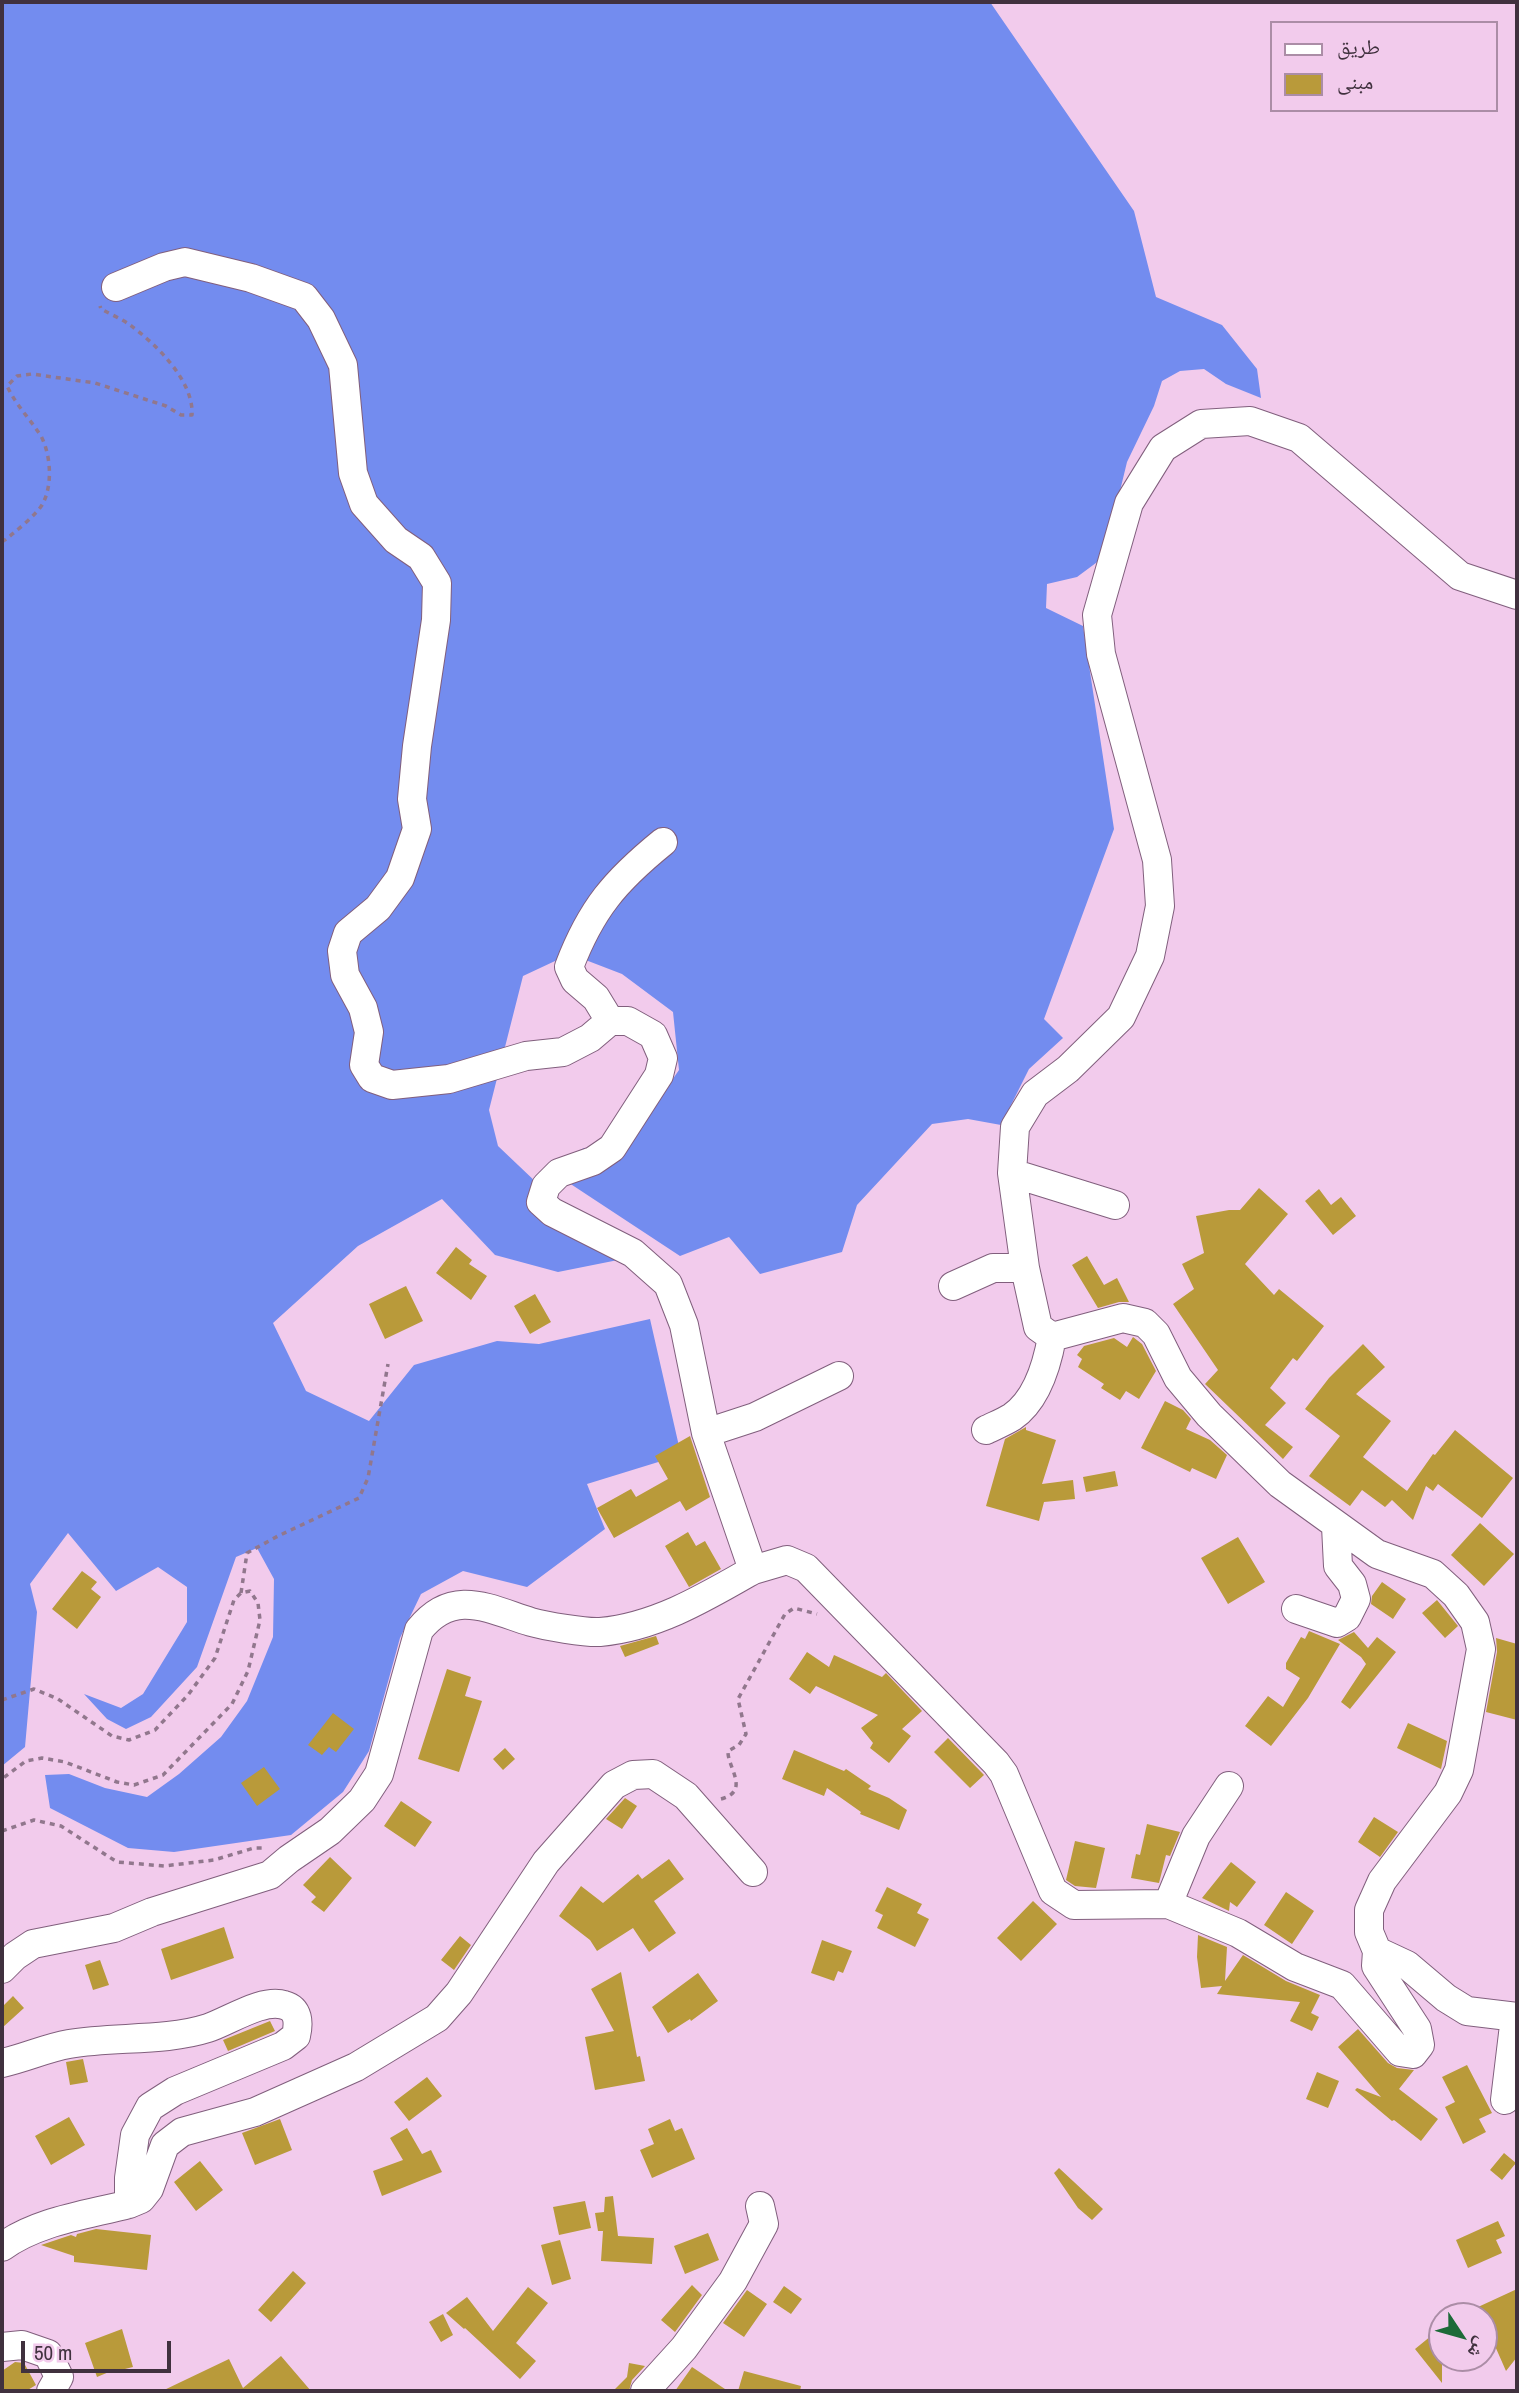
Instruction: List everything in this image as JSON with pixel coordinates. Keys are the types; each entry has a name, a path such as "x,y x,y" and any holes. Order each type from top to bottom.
{"street":[{"path":"116,286 164,267 185,262 251,278 304,297 321,319 343,365 353,473 365,504 396,540 421,557 437,583 436,620 418,734 413,786 416,829 400,878 378,908 348,933 342,951 345,975 363,1008 369,1032 364,1065 372,1078 392,1085 449,1079 526,1056 563,1052 590,1038 610,1021 628,1021 653,1035 663,1058 659,1075 612,1148 593,1161 559,1173 546,1186 541,1202 552,1212 634,1253 668,1284 684,1325 706,1433 753,1570"},
{"path":"1052,1337 1038,1327 1025,1268 1012,1173 1015,1128 1035,1094 1068,1069 1121,1017 1153,944 1160,906 1157,860 1101,654 1097,615 1129,503 1163,448 1201,424 1250,421 1299,438 1460,576 1517,595"},
{"path":"610,1021 596,998 575,980 569,967 582,933 606,895 637,863 663,842"},
{"path":"1012,1173 1115,1205"},
{"path":"953,1286 993,1268 1025,1268"},
{"path":"2,1969 33,1944 114,1928 189,1900 270,1875 330,1831 362,1800 379,1774 419,1630 430,1616 458,1605 486,1606 534,1623 598,1632 651,1622 710,1595 753,1570 787,1560 806,1568 996,1763 1004,1774 1053,1891 1074,1905 1168,1904 1238,1933 1295,1967 1342,1985 1400,2052 1413,2054 1420,2045 1417,2029 1376,1966 1377,1951 1369,1932 1368,1910 1382,1881 1448,1793 1459,1770 1481,1649 1475,1622 1456,1595 1433,1574 1377,1554 1280,1485 1209,1415 1178,1378 1156,1334 1145,1323 1123,1318 1052,1337"},
{"path":"986,1430 1014,1416 1028,1400 1046,1369 1052,1337"},
{"path":"706,1433 755,1417 839,1376"},
{"path":"1296,1609 1337,1623 1347,1617 1356,1599 1352,1584 1338,1566 1336,1526"},
{"path":"2,2247 17,2236 35,2229 141,2199 149,2189 165,2145 182,2132 255,2112 356,2067 437,2018 458,1993 546,1861 614,1786 633,1775 653,1774 686,1796 753,1872"},
{"path":"1168,1904 1196,1836 1229,1786"},
{"path":"1377,1951 1407,1965 1446,1998 1468,2011 1516,2017 1505,2100"},
{"path":"2,2063 68,2044 178,2034 207,2028 268,2004 282,2004 292,2008 299,2022 296,2036 283,2046 175,2091 150,2107 135,2135 129,2178 130,2204"},
{"path":"645,2391 684,2348 733,2281 764,2224 760,2206"},
{"path":"2,2347 22,2345 48,2354 59,2377 51,2391"}],"path":[{"path":"2,542 42,506 50,483 49,464 42,438 13,400 7,386 17,376 32,374 94,383 166,406 181,415 192,415 192,402 172,364 130,325 101,309 99,296 116,286"},
{"path":"241,1593 247,1553 359,1498 368,1478 388,1364"},
{"path":"2,1700 34,1689 58,1699 111,1736 129,1740 155,1730 188,1695 215,1658 234,1600 241,1593 250,1591 258,1603 260,1620 247,1671 232,1704 163,1774 134,1785 117,1782 65,1762 42,1758 26,1761 2,1779"},
{"path":"686,1796 713,1801 728,1797 736,1785 737,1775 727,1759 728,1751 739,1745 746,1734 738,1699 785,1614 794,1608 822,1615 854,1616"},
{"path":"2,1832 34,1820 61,1826 117,1862 164,1866 214,1860 254,1849 275,1848 289,1859"}],"shaded area":[{"path":"2,2 990,2 1134,211 1156,297 1222,325 1257,369 1261,398 1226,384 1204,369 1180,371 1162,381 1154,406 1127,462 1104,557 1077,577 1047,584 1046,608 1083,626 1114,829 1044,1019 1063,1038 1029,1069 1001,1125 968,1119 932,1124 857,1205 842,1252 760,1274 729,1237 680,1256 560,1177 564,1159 584,1148 618,1147 652,1109 679,1070 673,1012 622,974 570,954 523,976 489,1110 498,1146 618,1260 558,1272 495,1255 442,1199 358,1246 273,1323 306,1391 369,1421 414,1365 497,1341 539,1344 650,1319 681,1455 587,1484 605,1529 527,1587 463,1571 421,1594 400,1638 369,1751 343,1792 291,1835 174,1852 128,1848 50,1808 45,1775 69,1774 105,1788 147,1797 179,1774 221,1737 247,1701 273,1637 274,1579 257,1548 236,1557 197,1667 151,1717 126,1729 107,1719 84,1694 121,1708 143,1694 187,1622 187,1587 158,1567 116,1591 68,1533 30,1584 37,1612 25,1747 2,1766"}],"building":[{"path":"1259,1188 1288,1214 1245,1264 1274,1295 1279,1289 1324,1326 1297,1361 1293,1358 1270,1388 1286,1403 1265,1425 1293,1447 1283,1459 1205,1384 1218,1370 1173,1304 1194,1289 1182,1264 1204,1253 1196,1216 1240,1210"},
{"path":"1319,1189 1331,1205 1341,1197 1356,1216 1333,1235 1305,1201"},
{"path":"456,1247 472,1260 469,1264 487,1276 471,1300 436,1273"},
{"path":"1087,1256 1104,1285 1117,1278 1129,1302 1098,1308 1072,1265"},
{"path":"406,1286 423,1321 385,1339 369,1304"},
{"path":"535,1294 551,1322 530,1334 514,1306"},
{"path":"1133,1337 1142,1344 1156,1371 1139,1399 1126,1391 1120,1400 1101,1388 1104,1384 1078,1367 1082,1359 1077,1355 1084,1346 1114,1338 1127,1347"},
{"path":"1363,1344 1385,1367 1356,1394 1391,1421 1363,1457 1407,1491 1433,1454 1435,1455 1455,1430 1513,1478 1482,1518 1438,1484 1433,1491 1426,1486 1413,1520 1392,1500 1385,1507 1362,1490 1350,1506 1309,1476 1340,1436 1305,1409 1329,1378"},
{"path":"1165,1401 1183,1410 1191,1419 1186,1429 1210,1440 1227,1455 1216,1479 1192,1468 1190,1472 1141,1448"},
{"path":"1026,1427 1026,1430 1056,1440 1042,1484 1073,1480 1075,1499 1044,1502 1039,1521 986,1506 1005,1439"},
{"path":"690,1436 710,1497 686,1511 680,1501 614,1538 597,1508 631,1489 636,1497 668,1479 655,1456"},
{"path":"1115,1471 1118,1486 1086,1492 1083,1477"},
{"path":"1480,1523 1514,1554 1484,1586 1451,1555"},
{"path":"688,1532 696,1546 705,1541 721,1569 689,1587 665,1546"},
{"path":"1238,1537 1265,1582 1228,1604 1201,1558"},
{"path":"82,1571 97,1582 91,1589 101,1597 77,1629 52,1609"},
{"path":"1382,1582 1406,1599 1393,1619 1371,1604 1372,1596"},
{"path":"1437,1600 1458,1626 1445,1638 1422,1613"},
{"path":"1309,1631 1340,1644 1308,1698 1271,1746 1245,1726 1268,1696 1283,1707 1300,1678 1286,1669 1286,1663 1301,1637 1305,1639"},
{"path":"1354,1632 1368,1648 1377,1637 1396,1652 1350,1709 1341,1702 1366,1664 1338,1640"},
{"path":"656,1636 659,1644 625,1657 620,1646"},
{"path":"1496,1638 1517,1644 1517,1720 1486,1712 1497,1652"},
{"path":"807,1652 829,1667 834,1655 882,1677 886,1673 922,1711 902,1729 911,1736 889,1763 870,1748 873,1743 861,1728 878,1715 816,1686 810,1694 789,1679"},
{"path":"447,1669 471,1677 465,1696 482,1701 459,1772 418,1759"},
{"path":"333,1713 354,1729 336,1752 329,1747 322,1755 308,1745"},
{"path":"1408,1723 1447,1741 1441,1769 1397,1748"},
{"path":"948,1738 984,1775 970,1788 934,1752"},
{"path":"505,1748 515,1759 503,1770 493,1759"},
{"path":"794,1750 844,1771 846,1769 871,1786 868,1789 907,1810 899,1830 860,1814 861,1812 827,1788 824,1796 782,1779"},
{"path":"264,1767 280,1789 257,1806 241,1783"},
{"path":"625,1798 637,1806 622,1829 606,1819"},
{"path":"401,1801 432,1822 415,1847 384,1826"},
{"path":"1374,1817 1398,1832 1380,1857 1358,1842"},
{"path":"1147,1824 1180,1832 1170,1856 1166,1855 1159,1883 1131,1878"},
{"path":"1075,1841 1105,1848 1096,1888 1075,1886 1066,1880"},
{"path":"330,1857 352,1878 324,1912 311,1902 316,1897 303,1885"},
{"path":"669,1859 684,1879 654,1901 676,1933 649,1952 633,1928 597,1951 590,1940 559,1916 581,1886 603,1903 638,1874 642,1879"},
{"path":"1231,1862 1256,1882 1237,1907 1230,1902 1229,1911 1202,1898"},
{"path":"887,1887 922,1904 917,1913 929,1919 915,1947 877,1928 883,1915 875,1911"},
{"path":"1286,1892 1314,1911 1292,1944 1264,1925"},
{"path":"1033,1901 1057,1924 1021,1961 997,1938"},
{"path":"224,1927 234,1958 171,1980 161,1949"},
{"path":"1198,1935 1227,1947 1225,1981 1243,1955 1286,1981 1320,1995 1311,2013 1319,2017 1312,2031 1290,2021 1300,2002 1217,1994 1222,1986 1201,1988 1197,1957"},
{"path":"460,1936 471,1945 454,1970 441,1960"},
{"path":"822,1940 852,1951 843,1973 838,1971 834,1981 811,1973"},
{"path":"100,1960 109,1985 93,1990 85,1965"},
{"path":"621,1972 637,2057 640,2056 645,2081 595,2090 585,2037 614,2031 591,1989"},
{"path":"698,1973 718,2001 691,2021 690,2019 668,2033 652,2007"},
{"path":"13,1996 24,2008 2,2028 2,2007"},
{"path":"270,2021 275,2031 228,2051 223,2040"},
{"path":"1358,2029 1388,2063 1397,2068 1414,2070 1399,2089 1438,2119 1421,2141 1355,2090 1357,2088 1381,2097 1338,2047"},
{"path":"83,2059 88,2082 70,2085 66,2062"},
{"path":"1467,2065 1492,2113 1479,2119 1486,2132 1463,2144 1445,2107 1455,2102 1442,2077"},
{"path":"1317,2072 1339,2081 1328,2108 1306,2099"},
{"path":"427,2077 442,2096 409,2121 394,2102"},
{"path":"69,2117 85,2145 51,2165 35,2136"},
{"path":"280,2119 292,2150 255,2165 242,2133"},
{"path":"670,2119 675,2131 682,2128 695,2159 652,2178 640,2150 654,2144 648,2129"},
{"path":"407,2128 422,2154 431,2150 442,2172 382,2196 373,2171 403,2160 390,2138"},
{"path":"1504,2153 1516,2163 1502,2180 1490,2170"},
{"path":"200,2161 223,2190 196,2211 174,2182"},
{"path":"1059,2168 1103,2209 1092,2220 1078,2208 1054,2173"},
{"path":"613,2196 618,2236 654,2238 652,2264 601,2261 603,2231 598,2231 595,2213 604,2212 605,2197"},
{"path":"585,2201 591,2228 559,2235 553,2207"},
{"path":"1498,2221 1505,2236 1496,2240 1502,2253 1468,2268 1456,2240"},
{"path":"96,2229 151,2235 147,2270 74,2262 74,2256 41,2245"},
{"path":"708,2233 719,2260 685,2274 674,2246"},
{"path":"560,2240 571,2279 552,2285 541,2245"},
{"path":"293,2271 306,2283 271,2322 258,2310"},
{"path":"692,2285 702,2295 675,2332 661,2320"},
{"path":"784,2286 802,2299 791,2314 773,2302"},
{"path":"528,2287 548,2303 516,2343 536,2361 520,2379 446,2313 467,2297 493,2331"},
{"path":"1517,2289 1517,2357 1506,2371 1498,2353 1498,2302 1489,2302"},
{"path":"747,2290 767,2304 744,2337 723,2323"},
{"path":"443,2314 453,2335 441,2342 429,2322"},
{"path":"122,2329 133,2367 117,2371 116,2369 97,2377 85,2343"},
{"path":"1428,2338 1428,2365 1415,2349"},
{"path":"281,2356 311,2391 162,2391 229,2359 243,2388"},
{"path":"15,2362 24,2363 36,2385 26,2391 2,2391 2,2371"},
{"path":"629,2363 645,2366 632,2380 629,2391 613,2391 627,2377"},
{"path":"692,2367 728,2391 675,2391"},
{"path":"744,2371 801,2386 800,2391 738,2391"},
{"path":"1433,2372 1442,2372 1442,2383"}]}
